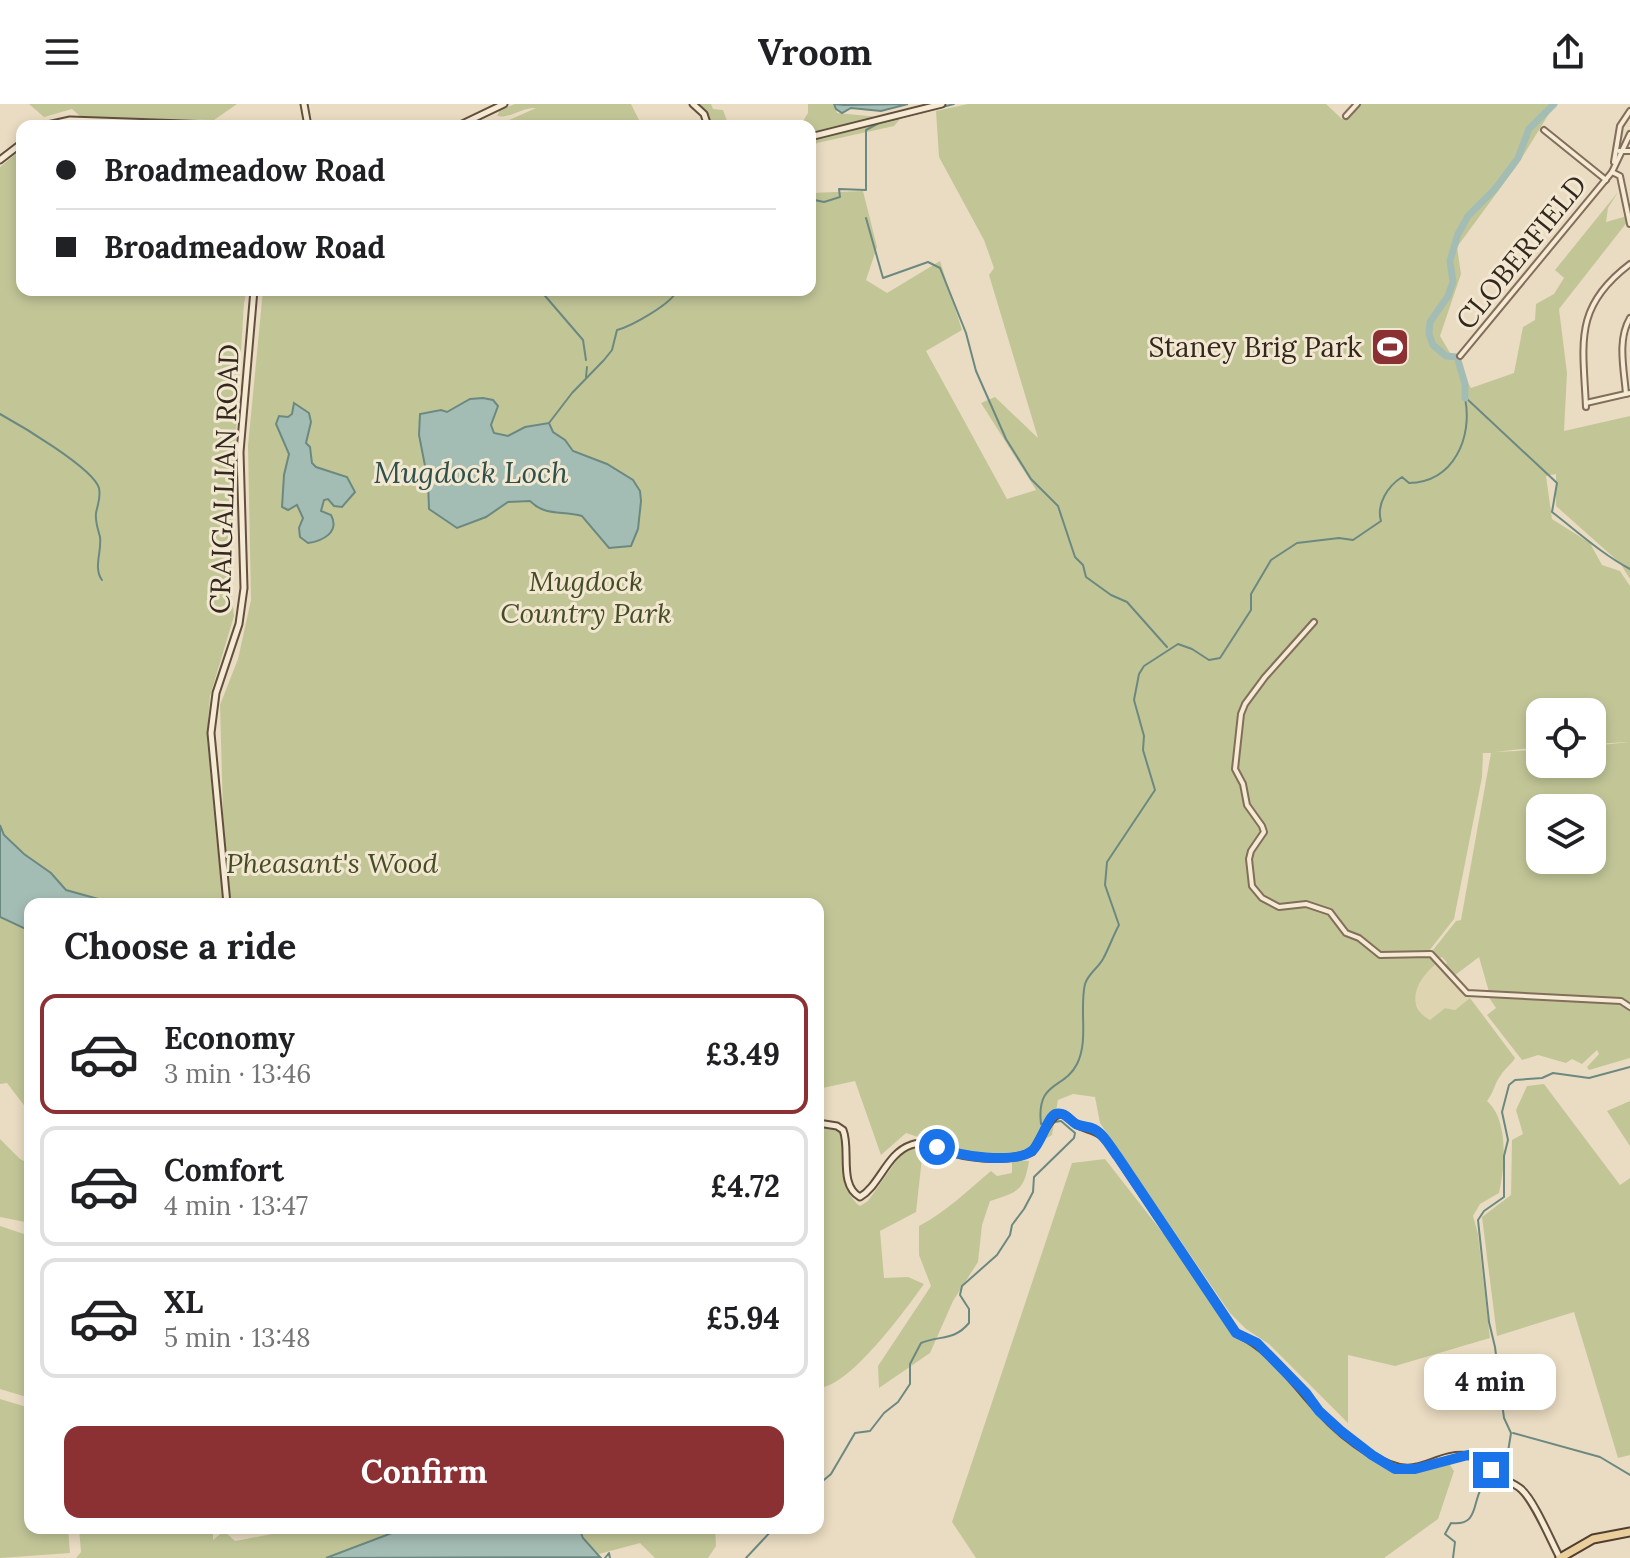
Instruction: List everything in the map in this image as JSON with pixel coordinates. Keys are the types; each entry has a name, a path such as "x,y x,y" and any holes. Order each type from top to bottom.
{"main road":[{"path":"1560,1558 1593,1539 1630,1532"}],"street":[{"path":"471,120 504,104"},
{"path":"693,104 706,120"},
{"path":"816,136 942,104"},
{"path":"1346,116 1357,104"},
{"path":"1619,151 1620,126 1630,111"},
{"path":"1544,130 1606,180"},
{"path":"1630,134 1619,151 1612,172 1620,176 1628,197 1630,224"},
{"path":"0,160 16,148"},
{"path":"1619,151 1630,151"},
{"name":"CLOBERFIELD","path":"1460,356 1612,172"},
{"path":"1630,264 1612,277 1586,319 1583,343 1586,405 1628,393 1622,342 1630,318"},
{"name":"CRAIGALLIAN ROAD","path":"226,898 211,733 216,693 239,624 244,588 240,452 253,296"},
{"path":"1314,622 1265,677 1241,714 1235,769 1243,784 1247,805 1264,832 1251,851 1252,886 1262,898 1279,907 1306,904 1330,912 1346,933 1359,938 1380,955 1431,954 1467,993 1621,1001 1630,1007"},
{"path":"824,1124 843,1130 848,1176 853,1192 860,1197 898,1154 914,1143 929,1144 967,1157 1002,1157 1029,1153 1056,1114 1092,1128 1102,1136 1236,1333 1257,1343 1306,1393 1319,1411 1372,1455 1395,1469 1415,1469 1468,1455 1477,1457 1497,1476 1524,1491 1560,1558"}],"shaded area":[{"path":"1437,963 1470,998 1455,1010 1445,1008 1430,1020 1422,1015 1414,993 1427,971"}],"green space":[{"path":"29,104 237,104 214,120 81,117 72,109 44,117"},
{"path":"515,104 631,104 639,120 509,120 536,108 497,116 500,110"},
{"path":"698,104 711,104 713,109 723,110 727,120 708,120 706,111"},
{"path":"808,104 833,104 837,113 900,119 894,126 816,144 816,120 804,120"},
{"name":"Mugdock Country Park","path":"968,104 1326,104 1342,119 1354,104 1555,104 1518,164 1457,247 1461,274 1440,336 1471,388 1514,373 1523,327 1535,320 1536,304 1554,294 1564,278 1555,270 1618,192 1608,208 1606,222 1627,216 1628,221 1559,309 1567,373 1564,431 1630,416 1630,579 1620,563 1556,506 1556,474 1546,476 1552,519 1590,543 1602,565 1620,571 1630,586 1630,1004 1625,1000 1489,992 1479,957 1454,976 1445,966 1447,963 1433,950 1456,921 1461,920 1491,753 1483,753 1482,777 1454,919 1429,951 1377,953 1363,936 1354,935 1352,938 1358,939 1378,958 1431,956 1437,963 1424,976 1416,992 1417,1007 1422,1014 1430,1020 1445,1008 1455,1010 1470,998 1515,1058 1499,1078 1487,1101 1499,1120 1504,1144 1499,1193 1480,1204 1473,1216 1478,1234 1490,1338 1395,1366 1348,1355 1348,1423 1269,1344 1246,1329 1230,1313 1100,1123 1095,1097 1073,1094 1058,1100 1052,1135 1024,1151 995,1155 979,1153 906,1133 881,1155 855,1081 824,1088 824,898 230,898 220,705 238,659 251,600 248,446 262,296 816,296 816,193 863,191 877,247 866,280 887,293 940,261 962,330 926,351 1007,499 1036,490 981,403 995,397 1038,438 989,275 994,268 984,240 939,157 936,111"},
{"path":"16,154 16,296 246,296 235,447 231,589 234,616 210,696 207,737 222,898 95,898 66,890 51,873 4,835 0,825 0,167"},
{"path":"0,917 24,928 24,1105 7,1083 0,1084"},
{"path":"1488,996 1622,1004 1630,1010 1630,1058 1589,1070 1587,1067 1599,1054 1597,1050 1582,1064 1572,1059 1566,1063 1538,1055 1522,1060 1487,1015 1496,1008"},
{"path":"1544,1084 1620,1185 1630,1178 1630,1455 1618,1458 1574,1312 1497,1336 1482,1217 1511,1195 1512,1140 1523,1134 1516,1110 1527,1086"},
{"path":"1630,1101 1630,1146 1607,1111"},
{"path":"824,1124 838,1127 843,1132 846,1182 853,1200 860,1206 868,1201 901,1154 917,1146 923,1149 916,1212 880,1231 884,1278 908,1277 924,1284 876,1345 831,1385 824,1387"},
{"path":"0,1139 24,1161 24,1222 0,1217"},
{"path":"1105,1159 1184,1260 1235,1335 1256,1347 1279,1368 1343,1438 1395,1472 1448,1462 1454,1471 1438,1519 1384,1558 976,1558 952,1522 1072,1163"},
{"path":"1012,1160 1029,1161 1025,1179 1018,1189 990,1201 982,1225 978,1262 953,1301 930,1353 879,1388 878,1366 931,1286 919,1255 919,1226 948,1207 991,1171 997,1176 1012,1173"},
{"path":"0,1226 24,1234 24,1396 0,1389"},
{"path":"0,1399 24,1406 24,1534 68,1534 70,1553 0,1558"},
{"path":"80,1534 213,1534 213,1540 220,1534 227,1534 235,1541 272,1534 389,1534 326,1558 76,1558 81,1552"},
{"path":"582,1534 715,1534 716,1546 708,1558 655,1558 640,1543 599,1554"}],"water":[{"path":"834,104 908,104 881,111 851,108 842,113"},
{"name":"Mugdock Loch","path":"470,399 493,400 498,406 491,425 494,433 508,436 525,427 549,423 553,432 565,440 573,451 607,464 633,480 640,491 641,501 638,529 631,546 609,548 582,516 548,511 530,501 508,502 486,517 457,528 429,509 428,481 419,435 420,414 441,410 447,412"},
{"path":"294,403 309,413 311,422 306,443 310,447 312,463 347,477 355,492 342,507 324,500 321,511 331,515 332,531 324,538 308,543 300,537 303,518 297,505 288,510 282,507 289,454 276,424 279,416 292,414"},
{"path":"0,825 4,835 51,873 66,890 95,898 24,898 24,928 0,917"},
{"path":"389,1534 581,1534 600,1557 326,1558"}],"waterway":[{"path":"816,200 824,202 840,197 839,189 866,190 866,130 879,123 954,104"},
{"path":"1465,398 1465,384 1457,357 1446,356 1433,345 1429,334 1430,322 1448,296 1453,282 1450,261 1458,234 1468,216 1495,189 1518,158 1529,129 1554,104"},
{"path":"866,218 883,278 928,262 940,268 966,333 976,371 1006,439 1031,479 1058,506 1075,557 1083,565 1086,577 1127,602 1167,647"},
{"path":"545,296 583,340 586,360"},
{"path":"549,423 612,350 617,330 651,313 673,296"},
{"path":"586,377 587,367"},
{"path":"824,1480 831,1474 855,1433 870,1431 884,1413 898,1402 910,1384 910,1364 921,1343 952,1335 969,1323 969,1309 960,1295 962,1286 997,1255 1033,1192 1034,1177 1074,1138 1075,1133 1061,1121 1041,1124 1041,1110 1047,1093 1072,1072 1081,1055 1085,984 1103,959 1119,925 1105,885 1107,862 1155,790 1143,750 1144,736 1134,700 1139,674 1144,666 1178,644 1209,660 1220,658 1251,610 1251,594 1271,560 1297,543 1339,538 1353,540 1381,521 1382,502 1388,490 1402,477 1409,483 1425,481 1449,466 1463,442 1467,413 1465,398"},
{"path":"1466,398 1557,483 1552,512 1630,569"},
{"path":"0,414 55,448 84,470 99,488 96,516 100,537 98,570 102,580"},
{"path":"1500,1473 1508,1470 1511,1433 1504,1418 1489,1322 1478,1220 1484,1211 1504,1197 1504,1156 1508,1140 1502,1112 1509,1085 1515,1080 1542,1078 1553,1073 1589,1078 1630,1067"},
{"path":"1513,1433 1600,1457 1630,1475"},
{"path":"1453,1558 1455,1542 1445,1534 1451,1523 1469,1519 1480,1490 1494,1476"},
{"path":"746,1558 768,1534"},
{"path":"605,1558 609,1553 610,1558"}],"place":[{"name":"Staney Brig Park","path":"1390,347"}],"route":[{"path":"937,1147 967,1157 1026,1154 1038,1144 1051,1117 1058,1114 1096,1130 1118,1157 1236,1333 1257,1343 1341,1431 1395,1469 1415,1469 1468,1455 1477,1457 1491,1470"}],"park label":[{"name":"Pheasant's Wood","path":"332,863"}]}
